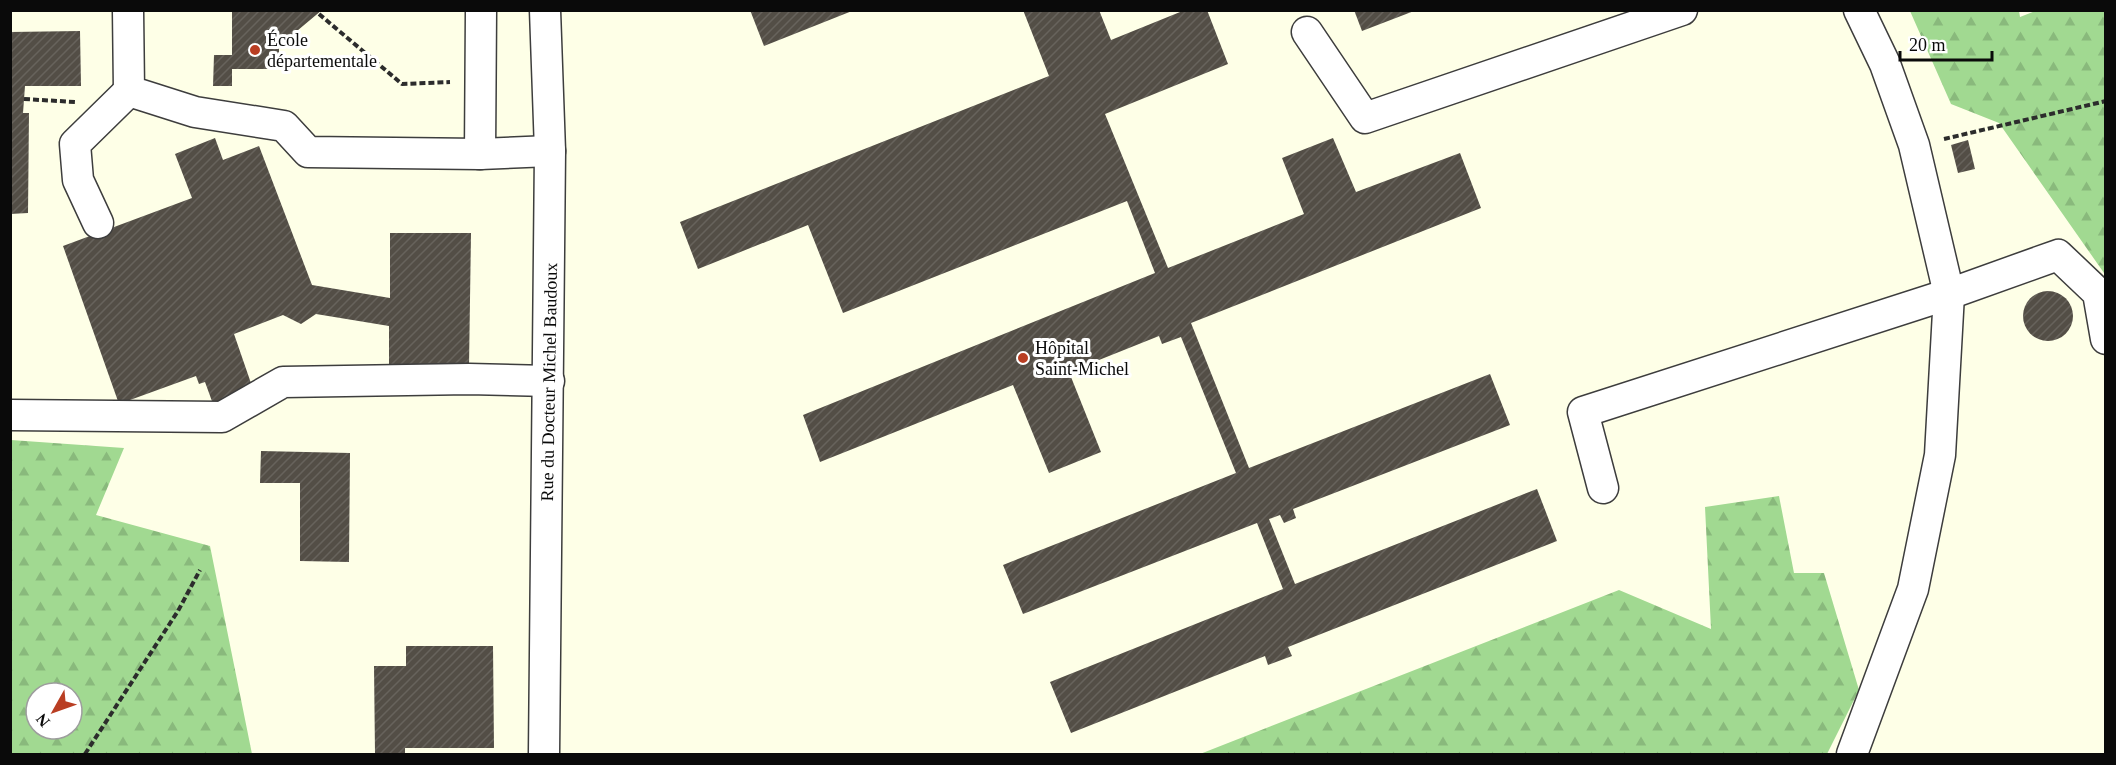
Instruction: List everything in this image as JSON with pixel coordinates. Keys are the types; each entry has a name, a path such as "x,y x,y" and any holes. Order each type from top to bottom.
{"street":[{"path":"98,223 78,180 75,144 122,98 128,10"},
{"path":"480,154 481,10"},
{"name":"Rue du Docteur Michel Baudoux","path":"544,754 549,381 540,298 550,152 545,10"},
{"path":"1307,32 1365,118 1682,10"},
{"path":"1852,754 1913,589 1940,455 1949,294 1914,146 1885,64 1859,10"},
{"path":"122,98 284,126 308,152 480,154 550,152"},
{"path":"1603,488 1583,412 1949,294 2058,255 2098,293 2106,339"},
{"path":"10,415 222,417 283,382 469,379 549,381"}],"path":[{"path":"319,14 402,84 481,80"},
{"path":"24,99 122,98"},
{"path":"1914,146 2106,101"},
{"path":"85,754 178,610 200,570"}],"green space":[{"path":"1910,11 2019,11 2020,17 2035,11 2105,11 2106,264 2104,273 1999,123 1951,104"},
{"path":"11,440 124,448 96,515 210,546 252,754 11,754"},
{"path":"1779,496 1794,573 1824,573 1859,690 1827,754 1200,754 1619,590 1711,629 1705,507"}],"building":[{"name":"École départementale","path":"232,10 322,10 279,46 279,69 232,69 232,86 213,86 214,55 232,55"},
{"path":"750,10 852,10 852,11 764,46"},
{"name":"Hôpital Saint-Michel","path":"1023,10 1099,10 1111,40 1185,10 1207,10 1228,64 1105,114 1168,268 1304,214 1282,158 1333,138 1356,192 1460,153 1481,208 1191,323 1249,468 1490,374 1510,425 1293,509 1296,518 1284,523 1280,515 1269,519 1295,584 1537,489 1557,541 1288,647 1292,656 1268,665 1265,656 1071,733 1050,682 1283,589 1257,523 1023,614 1003,565 1236,473 1181,337 1162,344 1159,336 1069,372 1101,452 1049,473 1013,385 820,462 803,415 1155,273 1127,201 843,313 808,225 698,269 680,222 1049,76"},
{"path":"1354,10 1414,10 1414,11 1362,31"},
{"path":"80,31 81,86 25,86 23,113 29,113 28,213 10,214 10,32"},
{"path":"215,138 223,160 259,146 312,285 390,298 390,233 471,233 469,367 389,365 389,326 316,314 301,324 283,315 234,334 253,389 213,404 205,382 199,384 196,376 119,404 63,246 192,198 175,154"},
{"path":"1968,140 1975,169 1958,173 1951,145"},
{"path":"2043,291 2053,291 2066,298 2073,311 2073,321 2066,334 2053,341 2043,341 2034,337 2027,330 2023,321 2023,311 2027,302 2034,295"},
{"path":"261,451 350,453 349,562 300,561 300,483 260,483"},
{"path":"406,646 493,646 494,748 405,748 405,754 375,754 374,666 406,666"}],"place":[{"name":"École départementale","path":"255,50"},
{"name":"Hôpital Saint-Michel","path":"1023,358"}]}
